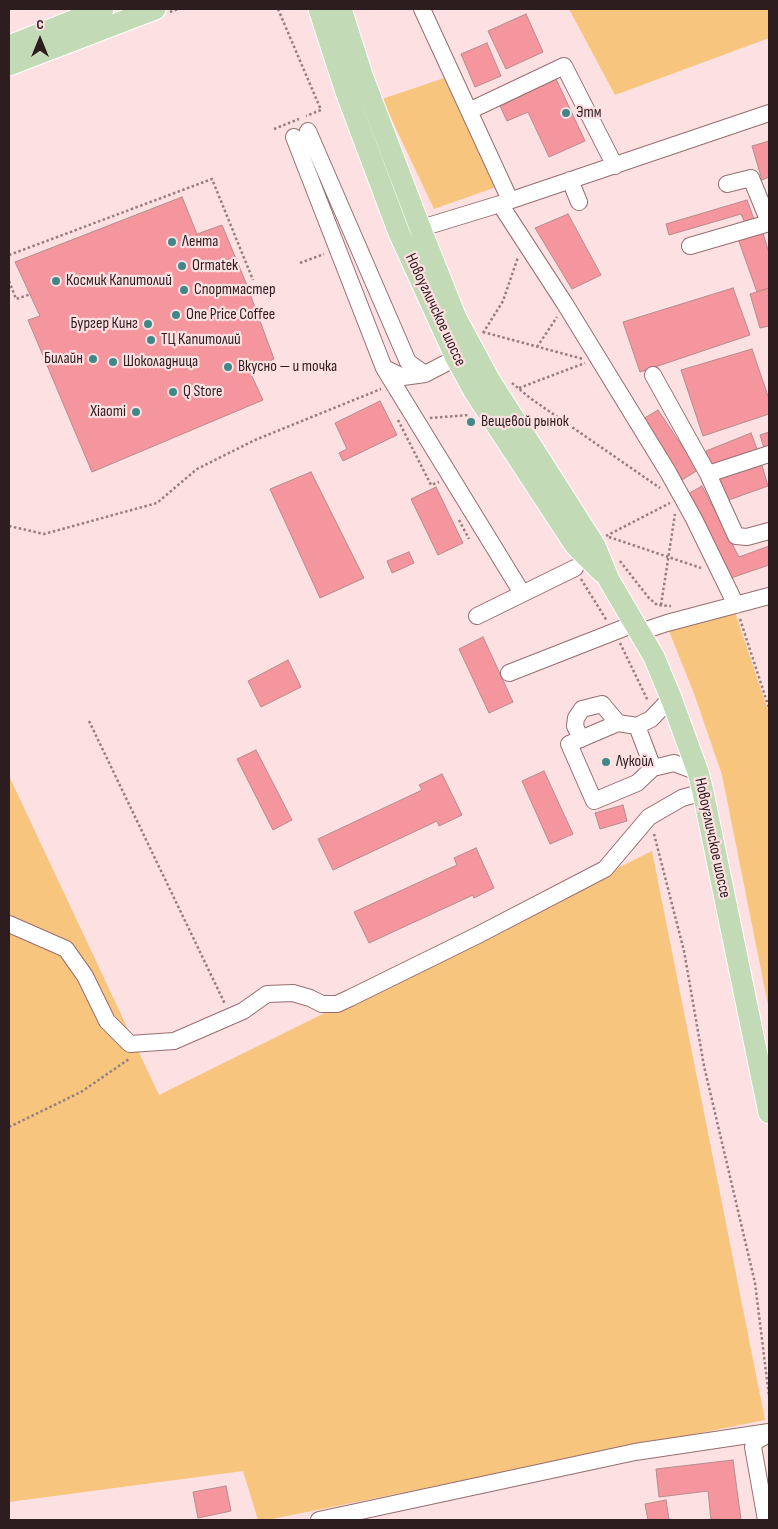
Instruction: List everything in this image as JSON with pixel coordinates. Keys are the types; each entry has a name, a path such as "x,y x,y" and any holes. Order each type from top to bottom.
{"main road":[{"path":"9,46 103,9"},
{"path":"9,65 155,9"},
{"name":"Новоугличское шоссе","path":"319,9 346,92 398,233 456,358 474,391 575,545 609,580"},
{"name":"Новоугличское шоссе","path":"341,9 362,74 456,318 490,381 595,546 609,580 654,657 671,698 698,772 703,792 769,1113"},
{"path":"345,9 349,32"}],"street":[{"path":"422,9 469,111 505,202 524,241 668,472 694,519 736,605"},
{"path":"469,111 564,66 615,166"},
{"path":"421,230 428,226 615,166 769,113"},
{"path":"425,374 408,362 301,134 384,368 522,593"},
{"path":"690,246 769,223 751,178 727,184"},
{"path":"570,180 579,202"},
{"path":"384,368 403,377 425,374 456,358"},
{"path":"654,375 708,474 736,536 747,537 769,531"},
{"path":"708,474 769,454"},
{"path":"477,616 575,568"},
{"path":"509,673 637,628 667,623 769,596"},
{"path":"671,698 651,719 637,726 618,723 569,744 594,802 637,783 653,768 674,763 698,772"},
{"path":"580,739 575,726 576,718 582,709 602,704 618,723"},
{"path":"637,726 653,768"},
{"path":"9,924 66,949 85,976 106,1021 130,1044 174,1041 243,1011 267,994 294,993 322,1004 338,1004 478,935 605,869 649,817 682,798 703,792"},
{"path":"319,1520 634,1452 769,1433"},
{"path":"766,1520 753,1446 756,1441 769,1433"}],"path":[{"path":"274,129 321,110 278,9"},
{"path":"9,255 212,179 253,280"},
{"path":"483,332 503,301 524,241"},
{"path":"9,281 16,300 31,294"},
{"path":"537,347 565,304"},
{"path":"478,324 483,332 590,361 518,388"},
{"path":"508,380 662,489"},
{"path":"9,526 44,534 157,503 198,469 214,460 255,440 394,383"},
{"path":"424,419 476,414"},
{"path":"606,536 677,500"},
{"path":"661,605 675,509"},
{"path":"606,536 610,543"},
{"path":"606,536 705,569"},
{"path":"617,556 648,597 658,605 675,606"},
{"path":"736,605 769,708"},
{"path":"89,721 231,1017"},
{"path":"649,817 684,951 704,1066 755,1283 769,1396"},
{"path":"9,1127 81,1092 132,1057"}],"shaded area":[{"path":"569,9 769,9 769,38 615,95"},
{"path":"447,77 499,186 434,209 382,99"},
{"path":"735,612 769,713 769,1010 722,775 695,696 669,631"},
{"path":"9,776 159,1095 652,851 765,1420 267,1520 258,1520 243,1471 9,1502"}],"building":[{"path":"526,14 543,52 506,69 488,31"},
{"path":"487,43 501,76 475,87 461,54"},
{"path":"556,79 585,141 549,157 528,112 507,121 500,106"},
{"path":"769,141 769,177 762,180 752,146"},
{"name":"ТЦ Капитолий","path":"182,197 197,234 222,225 246,283 274,359 249,370 263,400 92,472 28,320 40,316 15,262"},
{"path":"747,200 755,222 746,225 741,214 669,235 666,224"},
{"path":"568,214 601,275 572,289 535,228"},
{"path":"762,230 769,253 769,288 757,292 737,236"},
{"path":"733,288 750,335 640,372 623,322"},
{"path":"769,288 769,326 760,328 750,294"},
{"path":"752,349 769,399 769,414 703,436 681,370"},
{"path":"380,401 397,435 343,461 339,453 347,449 335,423"},
{"path":"658,410 698,470 682,480 643,419"},
{"path":"769,432 769,446 764,448 760,435"},
{"path":"751,433 757,449 711,466 706,451"},
{"path":"761,462 768,486 723,502 715,478"},
{"path":"311,472 364,578 320,598 270,489"},
{"path":"702,486 739,557 769,546 769,565 731,578 686,495"},
{"path":"436,487 463,543 438,555 411,499"},
{"path":"409,552 414,563 392,573 387,561"},
{"path":"483,637 513,702 489,713 459,649"},
{"path":"288,660 301,687 261,707 248,681"},
{"path":"256,750 292,820 273,830 237,759"},
{"path":"544,771 573,834 550,844 522,781"},
{"path":"442,774 462,815 439,826 437,821 333,870 318,839 422,790 419,785"},
{"path":"623,805 627,821 600,829 595,813"},
{"path":"476,848 494,888 474,898 473,895 369,943 354,912 457,865 454,858"},
{"path":"733,1460 741,1520 711,1520 708,1491 659,1497 656,1469"},
{"path":"226,1486 231,1511 198,1518 193,1492"},
{"path":"666,1500 669,1520 648,1520 645,1504"}],"place":[{"name":"Этм","path":"566,113"},
{"name":"Лента","path":"172,242"},
{"name":"Ormatek","path":"182,266"},
{"name":"Космик Капитолий","path":"56,281"},
{"name":"Спортмастер","path":"184,290"},
{"name":"One Price Coffee","path":"176,315"},
{"name":"Бургер Кинг","path":"148,324"},
{"name":"ТЦ Капитолий","path":"151,340"},
{"name":"Билайн","path":"93,359"},
{"name":"Шоколадница","path":"113,362"},
{"name":"Вкусно — и точка","path":"228,367"},
{"name":"Q Store","path":"173,392"},
{"name":"Xiaomi","path":"136,412"},
{"name":"Вещевой рынок","path":"471,422"},
{"name":"Лукойл","path":"606,762"}]}
